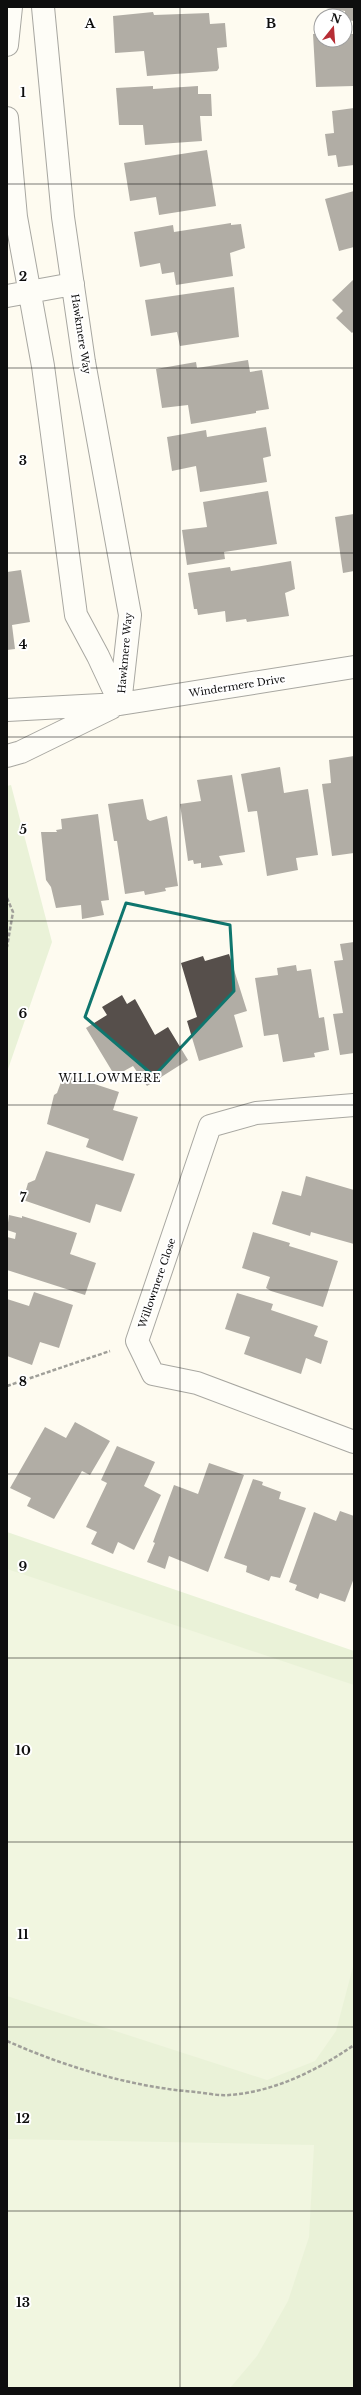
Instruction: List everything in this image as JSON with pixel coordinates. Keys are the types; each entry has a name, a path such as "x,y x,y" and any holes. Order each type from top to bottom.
{"street":[{"path":"7,45 11,7"},
{"name":"Hawkmere Way","path":"43,7 63,216 84,362 130,615 120,704"},
{"name":"Hawkmere Way","path":"7,118 16,217 43,366 76,615 98,656 120,704"},
{"path":"7,296 73,284"},
{"name":"Windermere Drive","path":"7,710 120,704 354,667"},
{"name":"Windermere Drive","path":"7,756 21,752 120,704"},
{"name":"Willowmere Close","path":"354,1104 256,1112 210,1126 137,1342 153,1374 197,1383 354,1442"}],"path":[{"path":"7,898 13,912 7,947"},
{"path":"7,1386 137,1342"},
{"path":"7,2041 83,2070 160,2089 228,2095 271,2087 326,2064 354,2045"}],"highlighted area":[{"path":"126,903 230,925 234,991 154,1076 85,1017"}],"green space":[{"path":"11,785 52,942 7,1072 7,786"},
{"path":"7,1532 354,1651 354,2388 7,2388"},
{"path":"7,1569 354,1685 354,1963 336,2031 315,2061 267,2080 7,1996"},
{"path":"7,2139 314,2145 309,2237 288,2301 257,2356 230,2388 7,2388"}],"building":[{"path":"320,7 354,7 354,21 353,8"},
{"path":"153,12 154,15 209,13 210,24 225,23 227,47 217,48 219,68 217,71 147,76 144,51 115,53 113,16"},
{"path":"354,34 354,86 316,87 314,48 353,48"},
{"path":"153,86 153,89 198,86 198,94 211,94 212,116 200,116 202,141 145,145 143,125 119,125 116,88"},
{"path":"354,108 354,165 338,167 336,155 328,156 325,134 334,133 332,111"},
{"path":"207,150 216,206 159,215 156,197 130,201 124,163"},
{"path":"354,191 354,247 339,251 325,199"},
{"path":"231,223 231,225 241,224 245,248 230,253 233,276 176,285 174,272 162,274 160,263 140,267 134,232 173,225 174,232"},
{"path":"354,279 354,331 352,333 336,318 343,311 332,300"},
{"path":"234,287 239,337 180,346 177,332 151,336 145,300"},
{"path":"248,360 250,372 262,370 269,409 256,411 256,413 191,424 188,405 162,408 156,369 196,362 197,368"},
{"path":"266,427 271,456 263,458 267,482 200,492 196,466 172,471 167,437 206,430 207,437"},
{"path":"268,491 277,544 224,552 225,559 187,565 182,530 207,527 203,502"},
{"path":"354,514 354,571 343,573 335,517"},
{"path":"291,561 295,589 285,593 289,616 247,622 246,619 226,622 225,611 198,615 197,609 194,609 188,573 230,567 231,571"},
{"path":"21,570 30,622 12,625 15,649 7,650 7,572"},
{"path":"354,756 354,853 332,856 322,784 331,783 329,760"},
{"path":"280,767 284,793 308,789 318,855 296,858 298,870 267,876 257,811 248,812 241,774"},
{"path":"232,775 245,852 219,856 223,865 201,868 201,863 194,864 193,860 188,861 180,804 201,801 197,780"},
{"path":"143,799 147,819 150,821 167,816 178,886 165,888 166,891 145,895 144,891 125,894 117,841 114,841 108,804"},
{"path":"98,814 109,900 101,901 104,915 82,919 81,905 56,908 51,887 46,880 41,832 57,832 56,830 62,829 61,819"},
{"path":"354,942 354,1053 340,1055 333,1014 343,1013 334,961 343,960 340,944"},
{"path":"229,954 247,1011 234,1015 243,1047 199,1061 187,1021 197,1017 181,963 203,956 205,961"},
{"path":"296,965 297,971 311,969 319,1018 324,1017 329,1050 314,1053 315,1057 283,1062 278,1034 264,1036 255,978 278,975 277,968"},
{"path":"122,995 127,1004 135,999 155,1035 168,1027 188,1060 147,1086 133,1066 115,1076 86,1028 107,1015 102,1007"},
{"path":"64,1074 119,1092 113,1110 138,1117 123,1161 86,1147 89,1139 47,1124 54,1095 57,1093"},
{"path":"46,1151 135,1174 121,1212 96,1204 90,1223 23,1200 28,1183 35,1180"},
{"path":"306,1176 354,1190 354,1244 311,1232 310,1236 272,1224 282,1191 301,1196"},
{"path":"9,1215 22,1218 22,1216 77,1233 70,1254 96,1263 85,1295 7,1270 7,1237 15,1239 16,1233 7,1230"},
{"path":"253,1232 290,1243 289,1246 338,1261 323,1307 271,1291 266,1288 270,1277 242,1268"},
{"path":"34,1292 73,1305 59,1348 40,1342 32,1365 7,1356 7,1299 29,1306"},
{"path":"237,1293 273,1304 271,1310 318,1326 314,1336 328,1341 321,1364 306,1358 301,1374 244,1354 250,1337 225,1329"},
{"path":"75,1422 110,1441 90,1475 82,1471 54,1519 27,1506 31,1498 10,1488 45,1427 66,1438"},
{"path":"117,1446 155,1462 144,1486 161,1495 134,1550 118,1542 113,1554 91,1544 97,1532 86,1527 107,1483 101,1480"},
{"path":"209,1463 244,1475 208,1572 169,1556 165,1569 147,1562 155,1543 153,1542 174,1485 198,1494"},
{"path":"253,1479 263,1482 262,1485 281,1492 279,1499 306,1508 280,1578 271,1576 269,1581 246,1572 247,1566 224,1558"},
{"path":"340,1511 354,1516 354,1578 345,1602 320,1593 318,1599 295,1590 297,1585 289,1582 314,1512 336,1521"}],"district":[{"name":"WILLOWMERE","path":"110,1078"}]}
